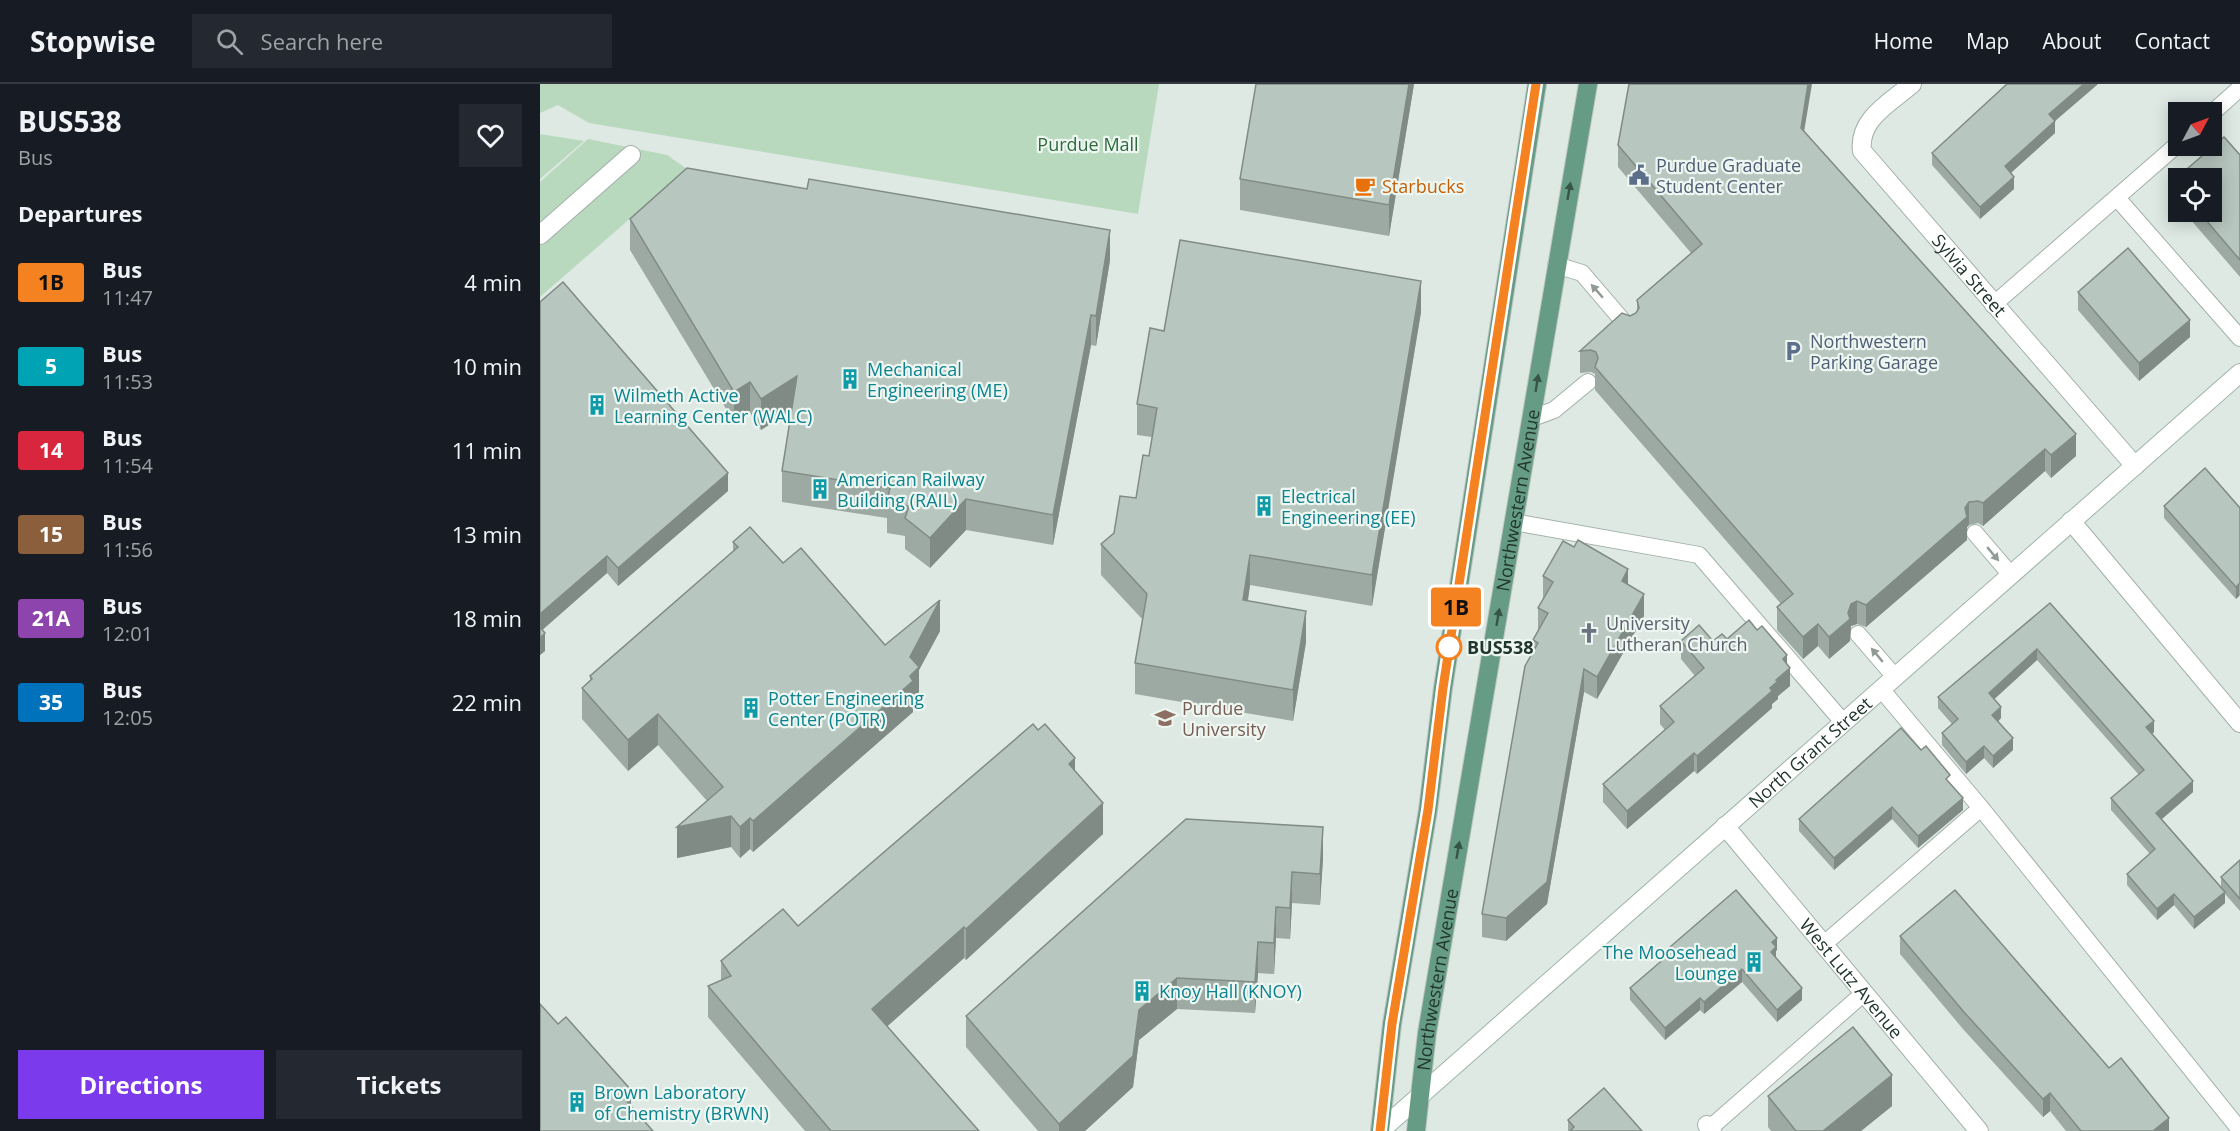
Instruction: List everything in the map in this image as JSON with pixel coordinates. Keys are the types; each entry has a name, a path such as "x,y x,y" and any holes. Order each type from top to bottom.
{"main road":[{"name":"Northwestern Avenue","path":"1380,1131 1392,1024 1428,810 1443,688 1537,84"},
{"name":"Northwestern Avenue","path":"1416,1131 1427,1033 1588,84"}],"street":[{"name":"Sylvia Street","path":"1912,84 1863,128 1862,151 1993,305 2135,466"},
{"path":"540,235 631,155"},
{"name":"North Grant Street","path":"1380,1131 2240,372"},
{"path":"2071,521 2240,723"},
{"name":"West Lutz Avenue","path":"1725,826 1979,1131"}],"lane":[{"path":"2222,104 2240,88"},
{"path":"1993,305 2168,153"},
{"path":"2117,198 2240,338"},
{"path":"1556,265 1582,273 1629,328"},
{"path":"1532,418 1554,410 1588,382"},
{"path":"1514,522 1699,555 1843,722"},
{"path":"1975,533 2010,575"},
{"path":"1858,634 1895,677"},
{"path":"1881,689 1981,808 2240,1130"},
{"path":"1824,944 1981,808"},
{"path":"1709,1128 1864,993"}],"green space":[{"name":"Purdue Mall","path":"540,84 1159,84 1138,214 589,123 558,105 540,113"},
{"path":"540,134 584,141 540,179"},
{"path":"588,139 667,155 687,169 540,297 540,182"}],"building":[{"path":"1256,84 1409,84 1389,205 1240,179"},
{"name":"Northwestern Parking Garage","path":"1629,84 1808,84 1801,128 2076,434 2051,455 2045,449 1983,503 1969,502 1965,508 1967,517 1866,605 1857,601 1851,604 1848,613 1850,619 1829,637 1818,624 1803,637 1777,607 1793,594 1595,367 1598,358 1596,352 1580,351 1622,313 1630,316 1636,313 1639,308 1637,300 1702,244 1618,145"},
{"path":"2007,84 2084,84 2049,114 2055,121 2005,166 2014,177 1980,207 1932,153"},
{"path":"2224,137 2240,155 2240,260 2208,222 2222,222 2222,168 2188,168 2202,156 2222,156 2222,139"},
{"name":"Mechanical Engineering (ME)","path":"687,168 807,189 809,179 1110,230 1096,316 1091,315 1053,515 966,499 930,538 905,518 909,506 887,502 890,488 782,471 797,376 761,399 750,382 734,392 630,219"},
{"name":"Electrical Engineering (EE)","path":"1180,240 1421,281 1372,575 1250,555 1243,600 1306,611 1293,690 1135,663 1147,594 1101,544 1114,533 1120,496 1136,498 1143,455 1149,456 1157,408 1137,404 1150,328 1164,331"},
{"path":"2128,248 2190,320 2139,363 2078,292"},
{"name":"Wilmeth Active Learning Center (WALC)","path":"563,282 728,473 618,568 607,556 540,614 540,302"},
{"path":"2205,468 2240,508 2240,584 2236,587 2164,506"},
{"name":"Potter Engineering Center (POTR)","path":"750,527 783,563 801,548 885,645 940,600 910,657 919,667 910,676 913,681 753,821 750,818 740,827 731,816 677,827 723,787 658,714 628,740 582,688 592,679 590,676 738,547 733,542"},
{"path":"1578,540 1628,569 1622,581 1644,594 1597,677 1584,669 1547,882 1506,918 1482,914 1525,666 1538,643 1533,640 1548,613 1538,608 1553,582 1543,576 1563,541 1574,547"},
{"path":"2050,603 2154,721 2146,727 2193,781 2156,813 2225,892 2194,917 2174,894 2157,909 2127,874 2155,849 2111,798 2144,770 2037,649 1989,693 2001,707 1992,715 2013,738 1993,756 1984,746 1966,762 1942,733 1958,719 1938,697"},
{"path":"1749,620 1757,630 1762,626 1787,655 1783,659 1790,668 1776,680 1778,681 1770,688 1772,691 1697,756 1694,753 1627,811 1603,784 1674,722 1660,706 1704,668 1681,641 1699,625 1713,641 1722,634 1727,639"},
{"path":"540,627 545,633 540,638"},
{"path":"1033,724 1038,730 1045,724 1075,758 1069,764 1103,803 966,929 964,927 872,1009 979,1131 831,1131 708,986 731,976 721,961 783,909 798,926"},
{"path":"1901,728 1921,750 1926,746 1950,775 1946,779 1963,798 1918,836 1892,807 1834,858 1799,819"},
{"name":"Knoy Hall (KNOY)","path":"1186,819 1323,827 1320,874 1292,872 1290,908 1276,907 1274,943 1258,942 1255,982 1177,978 1139,1010 1133,1056 1059,1124 966,1016"},
{"path":"2240,860 2240,899 2221,877"},
{"path":"1736,890 1777,938 1772,942 1776,947 1771,952 1802,988 1777,1010 1742,969 1704,1002 1700,998 1665,1028 1630,988 1666,957 1663,953"},
{"path":"1955,890 2109,1068 2121,1058 2169,1118 2153,1131 2081,1131 2050,1093 2043,1099 1963,1011 1900,936"},
{"name":"Brown Laboratory of Chemistry (BRWN)","path":"540,1004 558,1024 566,1017 631,1090 623,1097 653,1131 540,1131"},
{"path":"1853,1027 1892,1075 1823,1131 1796,1131 1768,1096"},
{"path":"1604,1088 1642,1131 1570,1131 1574,1127 1568,1120"}],"bus line":[{"name":"1B","path":"1380,1131 1392,1024 1428,810 1443,688 1536,84"}],"place":[{"name":"Purdue Graduate Student Center","path":"1639,175"},
{"name":"Starbucks","path":"1365,186"},
{"name":"Northwestern Parking Garage","path":"1793,351"},
{"name":"Mechanical Engineering (ME)","path":"850,379"},
{"name":"Wilmeth Active Learning Center (WALC)","path":"597,405"},
{"name":"American Railway Building (RAIL)","path":"820,489"},
{"name":"Electrical Engineering (EE)","path":"1264,506"},
{"name":"University Lutheran Church","path":"1589,633"},
{"name":"BUS538","path":"1449,647"},
{"name":"Potter Engineering Center (POTR)","path":"751,708"},
{"name":"Purdue University","path":"1165,718"},
{"name":"The Moosehead Lounge","path":"1754,962"},
{"name":"Knoy Hall (KNOY)","path":"1142,991"},
{"name":"Brown Laboratory of Chemistry (BRWN)","path":"577,1102"}]}
